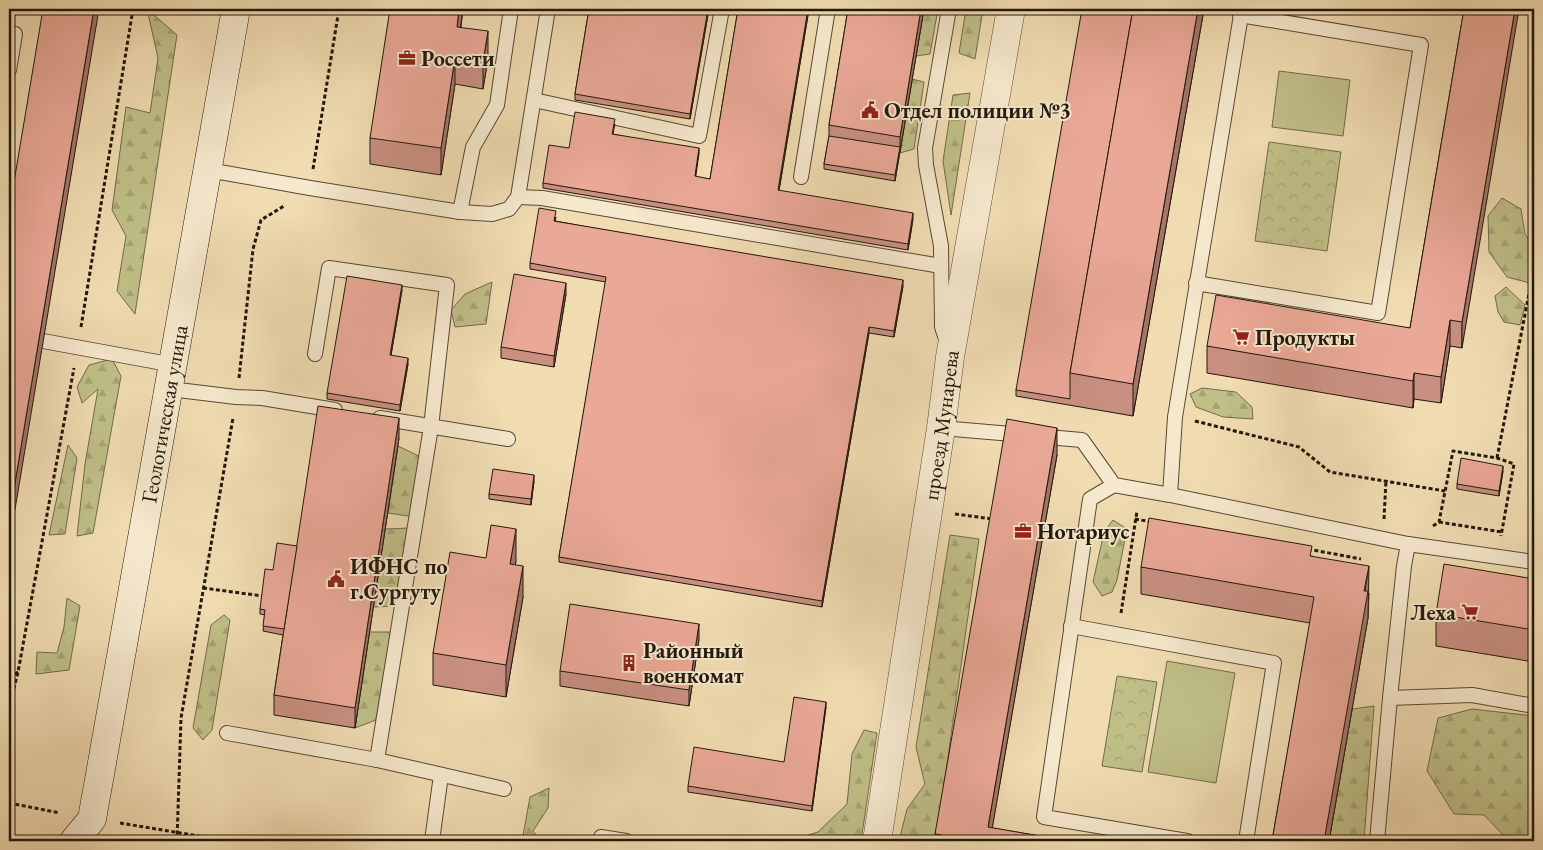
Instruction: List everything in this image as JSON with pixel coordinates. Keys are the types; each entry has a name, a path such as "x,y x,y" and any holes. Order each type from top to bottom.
{"street":[{"name":"Геологическая улица","path":"74,841 96,830 236,9"},
{"name":"проезд Мунарева","path":"877,841 941,428 950,357 1011,9"}],"lane":[{"path":"460,212 473,147 496,105 511,9"},
{"path":"208,170 460,212 492,214 509,209 518,197 548,9"},
{"path":"534,100 699,136 722,9"},
{"path":"801,177 828,9"},
{"path":"949,9 925,148 926,165 941,246 942,327 950,357"},
{"path":"1170,495 1175,416 1196,283 1241,12 1421,45 1378,313 1196,283"},
{"path":"9,33 15,34 9,70"},
{"path":"518,197 542,198 942,266"},
{"path":"315,354 329,268 447,285 430,427 377,760"},
{"path":"43,341 236,397 262,398 346,412"},
{"path":"365,416 508,439"},
{"path":"941,428 1082,440 1114,485"},
{"path":"1187,841 1044,816 1090,499 1114,485 1408,544 1534,562"},
{"path":"1377,841 1390,698 1408,544"},
{"path":"1071,626 1274,663 1246,841"},
{"path":"1390,698 1472,695 1534,706"},
{"path":"227,734 377,760 504,789"},
{"path":"432,841 440,775"},
{"path":"600,841 601,837 626,841"}],"path":[{"path":"1497,458 1534,268"},
{"path":"1175,416 1299,447 1330,472 1445,491"},
{"path":"1408,544 1439,522 1453,451 1497,458 1514,464 1496,556"},
{"path":"1382,539 1386,480"},
{"path":"1117,634 1140,490"},
{"path":"948,514 994,520"},
{"path":"1135,519 1155,522"},
{"path":"1439,522 1502,532"},
{"path":"1298,548 1404,566"},
{"path":"203,588 262,596"},
{"path":"9,677 18,672"}],"green space":[{"path":"147,9 177,35 135,314 117,291 126,236 112,210 126,107 150,113 158,58"},
{"path":"924,9 938,9 930,54 916,56"},
{"path":"966,9 983,9 975,59 959,53"},
{"path":"1279,71 1350,80 1343,136 1272,127"},
{"path":"912,79 924,82 914,149 900,153"},
{"path":"970,93 951,215 943,161 953,95"},
{"path":"1269,142 1341,152 1327,251 1255,241"},
{"path":"1502,198 1521,209 1525,234 1534,248 1530,283 1507,277 1489,252 1488,216"},
{"path":"492,282 486,324 455,327 451,310 465,294"},
{"path":"1506,287 1525,305 1520,325 1504,322 1498,312 1495,296"},
{"path":"112,359 121,376 93,533 77,536 85,464 98,389 82,403 77,387 89,365"},
{"path":"1202,388 1236,392 1252,407 1253,419 1223,417 1196,407 1190,394"},
{"path":"68,445 77,458 65,534 49,535"},
{"path":"398,446 423,458 414,517 388,513"},
{"path":"1113,520 1127,529 1117,580 1112,592 1102,596 1093,582 1104,532"},
{"path":"410,528 397,606 373,607 385,529"},
{"path":"950,535 979,539 936,841 899,841 907,809 925,784 916,747"},
{"path":"67,598 80,606 69,670 36,674 37,652 57,653 64,627"},
{"path":"224,615 230,620 212,730 203,740 193,728 211,625"},
{"path":"369,632 391,632 376,720 355,728"},
{"path":"1167,661 1235,673 1216,783 1148,772"},
{"path":"1117,676 1157,682 1142,772 1102,766"},
{"path":"1374,706 1364,841 1329,841 1352,709"},
{"path":"1472,709 1534,716 1534,841 1509,841 1484,815 1454,814 1427,771 1438,718"},
{"path":"864,730 877,733 861,841 788,841 818,832 847,804 852,754"},
{"path":"549,788 548,808 533,831 541,841 522,841 530,797"}],"building":[{"path":"43,9 94,9 9,519 9,212"},
{"path":"390,9 459,9 457,27 488,31 483,62 455,58 441,148 370,138"},
{"path":"589,9 708,9 690,114 575,94"},
{"path":"738,9 808,9 778,190 913,213 908,244 543,183 549,145 569,148 575,112 615,119 612,134 699,148 695,176 710,179"},
{"name":"Отдел полиции №3","path":"848,9 921,9 900,137 829,125"},
{"path":"1082,9 1133,9 1070,373 1070,399 1016,390"},
{"path":"1133,9 1198,9 1133,384 1070,373"},
{"path":"1464,9 1515,9 1462,322 1450,320 1441,377 1414,373 1413,381 1207,346 1216,295 1410,328"},
{"path":"829,136 900,147 895,175 824,164"},
{"path":"539,208 556,211 554,221 903,280 894,331 869,327 822,601 559,557 606,277 530,263"},
{"path":"514,274 566,283 554,356 501,347"},
{"path":"347,276 402,285 390,355 408,358 400,405 327,393"},
{"name":"ИФНС по г.Сургуту","path":"318,406 399,418 355,708 274,695"},
{"path":"1007,419 1057,428 988,827 1069,841 941,841 942,835 935,834"},
{"path":"1461,458 1503,466 1499,491 1457,484"},
{"path":"493,469 534,475 531,499 489,494"},
{"path":"1149,518 1312,546 1310,556 1369,566 1364,591 1368,591 1324,841 1272,841 1314,597 1141,567"},
{"path":"491,525 516,529 510,564 523,566 506,665 433,653 450,552 486,558"},
{"path":"277,543 297,546 284,629 263,626 265,610 260,609 265,569 273,570"},
{"path":"1444,564 1534,579 1534,630 1436,614"},
{"name":"Районный военкомат","path":"570,604 699,624 689,690 560,671"},
{"path":"794,697 826,702 812,806 688,786 694,747 784,762"}],"place":[{"name":"Россети","path":"407,58"},
{"name":"Отдел полиции №3","path":"870,110"},
{"name":"Продукты","path":"1241,337"},
{"name":"Нотариус","path":"1023,531"},
{"name":"ИФНС по г.Сургуту","path":"336,579"},
{"name":"Леха","path":"1470,612"},
{"name":"Районный военкомат","path":"629,663"}]}
